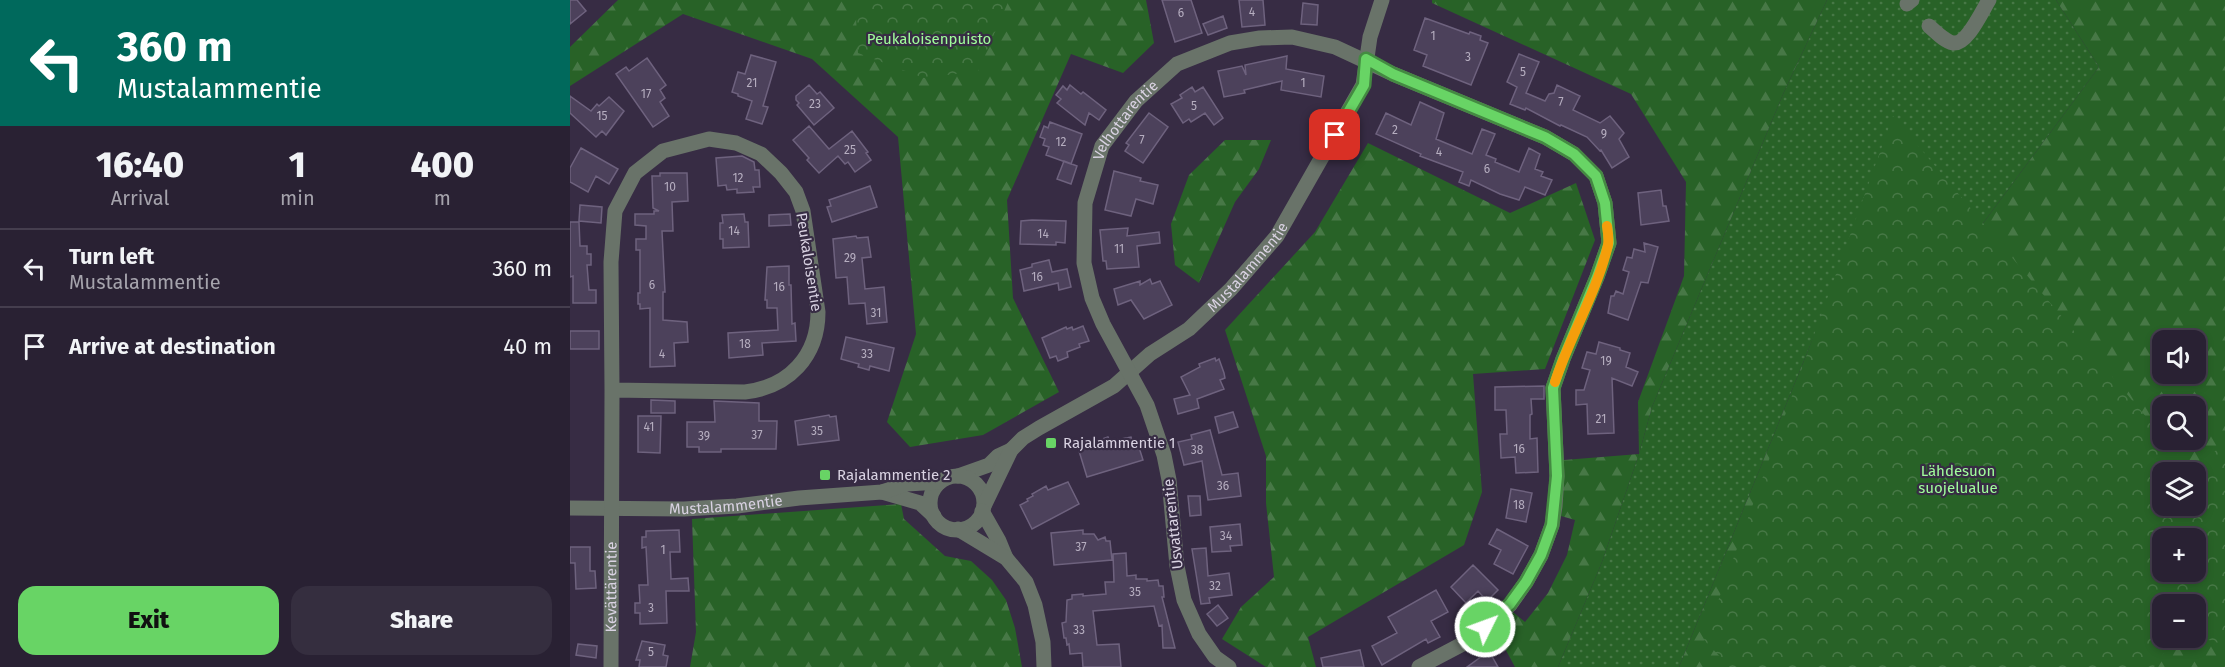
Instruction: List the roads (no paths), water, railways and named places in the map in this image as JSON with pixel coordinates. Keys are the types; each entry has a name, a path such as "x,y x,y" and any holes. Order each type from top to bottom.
{"street":[{"name":"Mustalammentie","path":"983,509 1011,450 1023,438 1114,386 1150,354 1189,329 1231,289 1277,236 1364,85 1370,37 1382,0"},
{"path":"1929,26 1944,39 1959,43 1966,39 1989,0"},
{"name":"Velhottarentie","path":"1131,372 1103,324 1092,298 1084,263 1085,202 1102,146 1136,101 1177,64 1230,44 1260,38 1292,37 1324,43 1366,59"},
{"path":"1366,59 1393,74 1545,137 1574,154 1596,176 1605,203 1609,243 1553,388 1557,476 1555,506 1552,525 1541,555 1510,604 1472,639 1419,667"},
{"name":"Peukaloisentie","path":"612,390 745,392 763,390 778,384 808,354 818,327 818,312 803,211 796,192 781,173 761,154 736,143 709,139 663,151 635,173 615,211 611,262 612,509"},
{"name":"Usvattarentie","path":"1131,372 1147,405 1164,455 1169,480 1177,566 1184,600 1211,662 1229,667"},
{"name":"Mustalammentie","path":"958,476 989,465 998,456 1011,450"},
{"path":"958,476 975,482 984,497 983,509 972,525 958,529 947,528 934,516 931,497 940,482 948,477 958,476"},
{"name":"Mustalammentie","path":"570,508 719,508 799,498 882,492 907,484 940,482"},
{"name":"Mustalammentie","path":"882,492 920,503 934,516"},
{"name":"Kevättärentie","path":"611,667 612,509"},
{"path":"983,509 1006,558 1026,582 1035,605 1044,667"},
{"path":"958,529 1006,558"}],"place":[{"name":"Rajalammentie 1","path":"1051,443"},
{"name":"Rajalammentie 2","path":"825,475"}],"park label":[{"name":"Peukaloisenpuisto","path":"929,39"},
{"name":"Lähdesuon suojelualue","path":"1958,480"}]}
